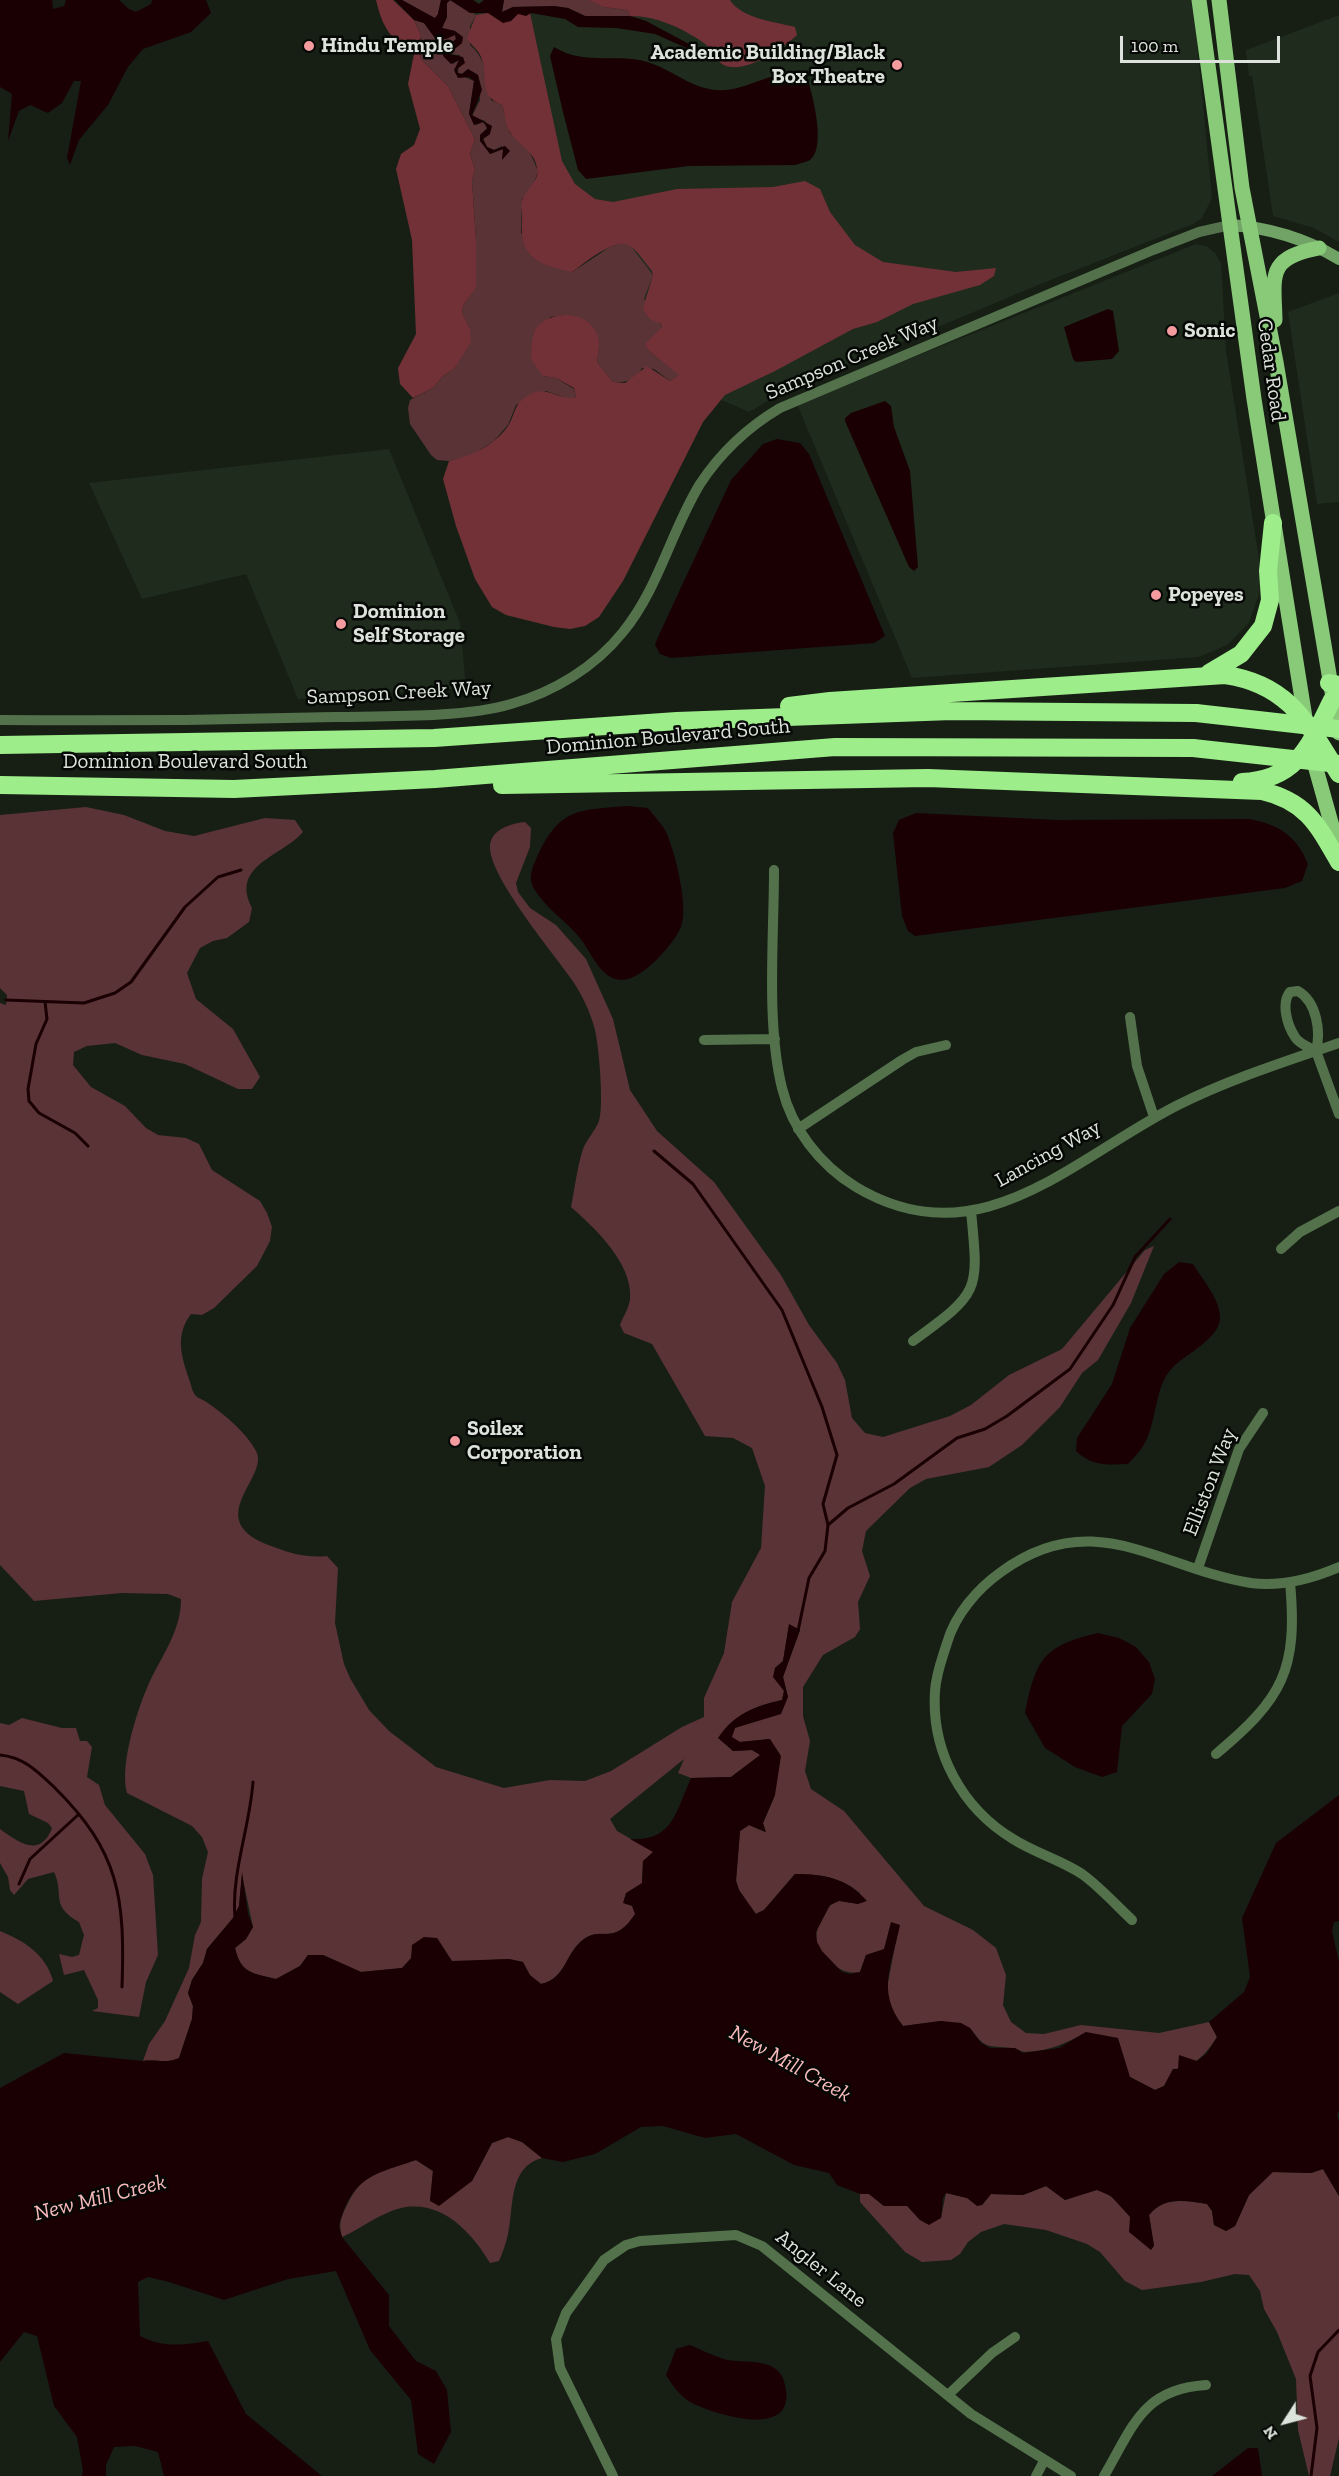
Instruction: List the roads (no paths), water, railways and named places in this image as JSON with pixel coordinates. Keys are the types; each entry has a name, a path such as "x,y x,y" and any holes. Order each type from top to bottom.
{"highway":[{"path":"1189,678 1211,672 1232,662 1246,650 1263,626 1270,600 1268,571 1273,523"},
{"path":"676,721 830,701 1225,675 1252,681 1272,690 1328,739"},
{"path":"1315,769 1328,739 1334,689"},
{"path":"1301,696 1328,739 1339,774"},
{"name":"Dominion Boulevard South","path":"0,745 434,738 676,721 991,711 1196,713 1328,739"},
{"path":"1180,786 1255,782 1273,777 1290,768 1328,739"},
{"name":"Dominion Boulevard South","path":"0,784 234,789 435,783 836,747 1193,748 1328,739"},
{"path":"435,783 928,778 1180,786 1262,791 1285,798 1304,810 1317,824 1339,862"}],"main road":[{"name":"Cedar Road","path":"1199,0 1273,523 1301,696"},
{"name":"Cedar Road","path":"1219,0 1248,226 1276,362 1334,689"},
{"path":"1276,362 1274,273 1288,257 1318,248"},
{"path":"1315,769 1339,851"}],"street":[{"path":"1230,225 1267,230 1318,248 1339,259"},
{"name":"Sampson Creek Way","path":"0,720 184,721 442,713 497,708 542,694 586,667 623,632 648,596 699,486 732,444 763,418 780,408 1153,250 1198,232 1230,225"},
{"name":"Lancing Way","path":"774,870 775,1039 782,1088 798,1129 834,1172 880,1200 919,1211 949,1213 971,1211 1021,1196 1154,1117 1220,1083 1339,1043"},
{"path":"1316,1051 1295,1037 1284,1006 1285,999 1290,992 1298,991 1308,1000 1320,1034 1316,1051 1339,1114"},
{"path":"1130,1017 1137,1066 1154,1117"},
{"path":"704,1040 775,1039"},
{"path":"798,1129 916,1052 946,1045"},
{"path":"913,1341 959,1307 969,1294 975,1276 976,1262 971,1211"},
{"path":"1281,1249 1300,1232 1339,1211"},
{"name":"Elliston Way","path":"1198,1568 1239,1449 1263,1413"},
{"path":"1132,1920 1080,1873 1013,1839 990,1822 969,1801 942,1752 935,1705 937,1674 948,1638 967,1604 990,1580 1034,1554 1054,1547 1099,1542 1145,1550 1251,1583 1306,1580 1339,1566"},
{"path":"1215,1754 1264,1710 1283,1677 1291,1653 1293,1632 1290,1582"},
{"name":"Angler Lane","path":"614,2476 560,2368 556,2339 566,2313 604,2260 614,2251 633,2243 736,2235 750,2239 970,2414 1044,2462 1071,2476"},
{"path":"948,2396 992,2353 1015,2337"},
{"path":"1104,2476 1136,2422 1152,2402 1182,2386 1206,2385"},
{"path":"1036,2476 1044,2462"}],"water":[{"path":"0,0 52,0 53,9 64,6 66,0 119,0 136,12 151,4 152,0 206,0 211,13 191,32 143,49 128,67 108,105 79,140 70,165 67,158 81,81 74,81 62,103 48,113 30,105 19,111 8,141 12,94 0,87"},
{"path":"395,0 402,0 435,18 441,0 450,0 447,3 447,17 442,28 455,31 463,37 462,43 448,54 463,57 465,63 457,69 458,73 462,74 468,69 478,75 482,90 472,115 492,126 490,134 483,139 487,147 494,150 505,146 510,151 502,160 503,149 490,154 480,141 480,135 487,129 486,125 483,122 474,125 469,114 474,81 469,77 458,78 454,70 459,60 451,64 443,56 443,51 456,39 455,35 446,39 435,38 424,23 414,20"},
{"path":"450,0 473,0 479,4 484,0 504,0 502,12 513,7 554,6 568,8 585,16 630,16 646,21 704,52 691,50 655,34 616,28 578,27 565,19 531,13 526,16 518,14 511,21 503,23 488,13 470,13"},
{"path":"554,47 566,53 591,58 641,60 688,82 715,90 736,88 787,73 806,75 817,119 815,154 810,160 796,165 689,166 586,179 578,170 563,112 550,56"},
{"path":"1108,309 1113,311 1119,351 1112,359 1076,362 1073,359 1064,327"},
{"path":"885,401 891,406 894,427 910,471 918,567 914,571 909,567 845,421 851,413"},
{"path":"777,439 800,443 809,454 885,636 874,643 671,658 660,654 655,645 658,637 731,480 763,444"},
{"path":"628,806 648,808 667,834 680,880 683,918 681,927 665,951 648,968 622,980 607,975 602,970 579,937 538,894 533,887 531,875 535,860 546,841 554,828 563,820 584,811"},
{"path":"916,813 1057,820 1249,819 1269,824 1285,833 1298,846 1308,864 1302,881 1285,888 915,936 908,931 902,916 893,833 899,820"},
{"path":"1179,1262 1193,1264 1210,1289 1219,1310 1219,1324 1209,1338 1167,1374 1162,1384 1148,1437 1128,1464 1107,1464 1088,1460 1076,1451 1077,1438 1112,1384 1130,1328 1164,1274"},
{"name":"New Mill Creek","path":"789,1624 800,1630 783,1677 788,1697 781,1714 735,1728 732,1737 740,1742 770,1739 781,1756 775,1795 763,1823 766,1832 749,1825 740,1831 736,1881 739,1890 756,1914 764,1910 795,1874 825,1876 843,1882 859,1893 867,1901 858,1904 839,1901 830,1905 816,1932 817,1942 822,1951 842,1972 850,1974 860,1972 866,1955 884,1949 891,1922 900,1925 890,1965 888,1989 890,2001 903,2026 941,2021 961,2023 970,2028 981,2043 990,2048 1015,2048 1023,2053 1059,2048 1086,2032 1118,2038 1130,2077 1155,2090 1164,2086 1173,2069 1178,2069 1179,2055 1197,2061 1207,2053 1217,2037 1209,2022 1244,1992 1250,1977 1242,1918 1276,1843 1339,1795 1339,1921 1334,1922 1332,1931 1339,1962 1339,2110 1337,2115 1339,2122 1339,2196 1323,2169 1311,2173 1273,2172 1249,2195 1235,2226 1226,2231 1214,2225 1212,2211 1207,2204 1168,2202 1149,2215 1154,2246 1151,2250 1129,2232 1130,2217 1111,2196 1097,2190 1065,2200 1046,2186 1023,2195 991,2194 982,2205 977,2206 967,2198 946,2193 943,2198 941,2218 929,2225 920,2220 907,2206 884,2206 869,2194 860,2194 837,2185 829,2173 794,2165 736,2134 705,2138 663,2126 641,2127 595,2154 563,2162 542,2158 522,2142 508,2137 492,2143 472,2181 439,2206 430,2201 433,2171 416,2160 366,2180 350,2197 339,2226 342,2237 389,2295 389,2326 416,2361 436,2371 447,2390 451,2432 434,2464 418,2454 411,2400 370,2350 336,2271 288,2279 224,2300 148,2277 138,2282 140,2336 165,2344 208,2341 246,2414 322,2476 164,2476 158,2452 135,2446 114,2447 106,2465 106,2476 82,2476 77,2437 54,2406 37,2336 24,2332 0,2362 0,2088 64,2053 143,2061 170,2061 179,2058 192,2019 193,2006 188,1993 192,1980 203,1963 207,1949 233,1918 239,1906 242,1872 248,1914 253,1927 246,1939 235,1948 241,1963 249,1971 276,1979 300,1966 308,1955 323,1955 361,1972 402,1968 411,1958 412,1945 424,1937 437,1938 452,1961 509,1959 523,1962 530,1975 541,1984 556,1977 584,1939 596,1934 614,1933 627,1924 635,1914 632,1906 623,1903 626,1893 642,1883 643,1861 653,1852 630,1839 644,1839 664,1830 676,1813 691,1778 731,1777 760,1755 752,1750 733,1751 718,1738 731,1723 746,1712 782,1700 784,1691 773,1677 775,1668 783,1661"},
{"path":"1098,1633 1119,1638 1136,1647 1149,1662 1155,1679 1152,1694 1122,1726 1117,1772 1102,1777 1075,1767 1045,1748 1025,1713 1033,1680 1045,1658 1053,1650 1065,1644"},
{"path":"690,2345 728,2360 760,2363 772,2367 779,2372 784,2382 785,2405 777,2415 765,2419 749,2419 732,2417 690,2402 676,2390 666,2375 676,2349"},
{"path":"1248,2448 1258,2448 1262,2476 1212,2476"}],"waterway":[{"path":"6,1000 84,1003 115,993 131,982 185,907 218,877 241,870"},
{"path":"45,1002 47,1019 36,1044 28,1089 29,1101 39,1113 75,1133 88,1146"},
{"path":"654,1151 693,1184 782,1310 822,1407 837,1455 823,1504 828,1525"},
{"path":"798,1631 809,1578 825,1551 828,1525 848,1508 894,1484 957,1438 985,1429 1007,1416 1070,1369 1113,1305 1135,1257 1170,1219"},
{"path":"0,1755 23,1762 36,1770 54,1787 93,1833 105,1855 114,1878 119,1902 122,1927 122,1987"},
{"path":"235,1917 238,1867 253,1782"},
{"path":"19,1884 30,1859 79,1814"},
{"path":"1311,2476 1317,2428 1310,2376 1318,2352 1339,2330"}],"place":[{"name":"Hindu Temple","path":"309,46"},
{"name":"Academic Building/Black Box Theatre","path":"897,65"},
{"name":"Sonic","path":"1172,331"},
{"name":"Popeyes","path":"1156,595"},
{"name":"Dominion Self Storage","path":"341,624"},
{"name":"Soilex Corporation","path":"455,1441"}]}
